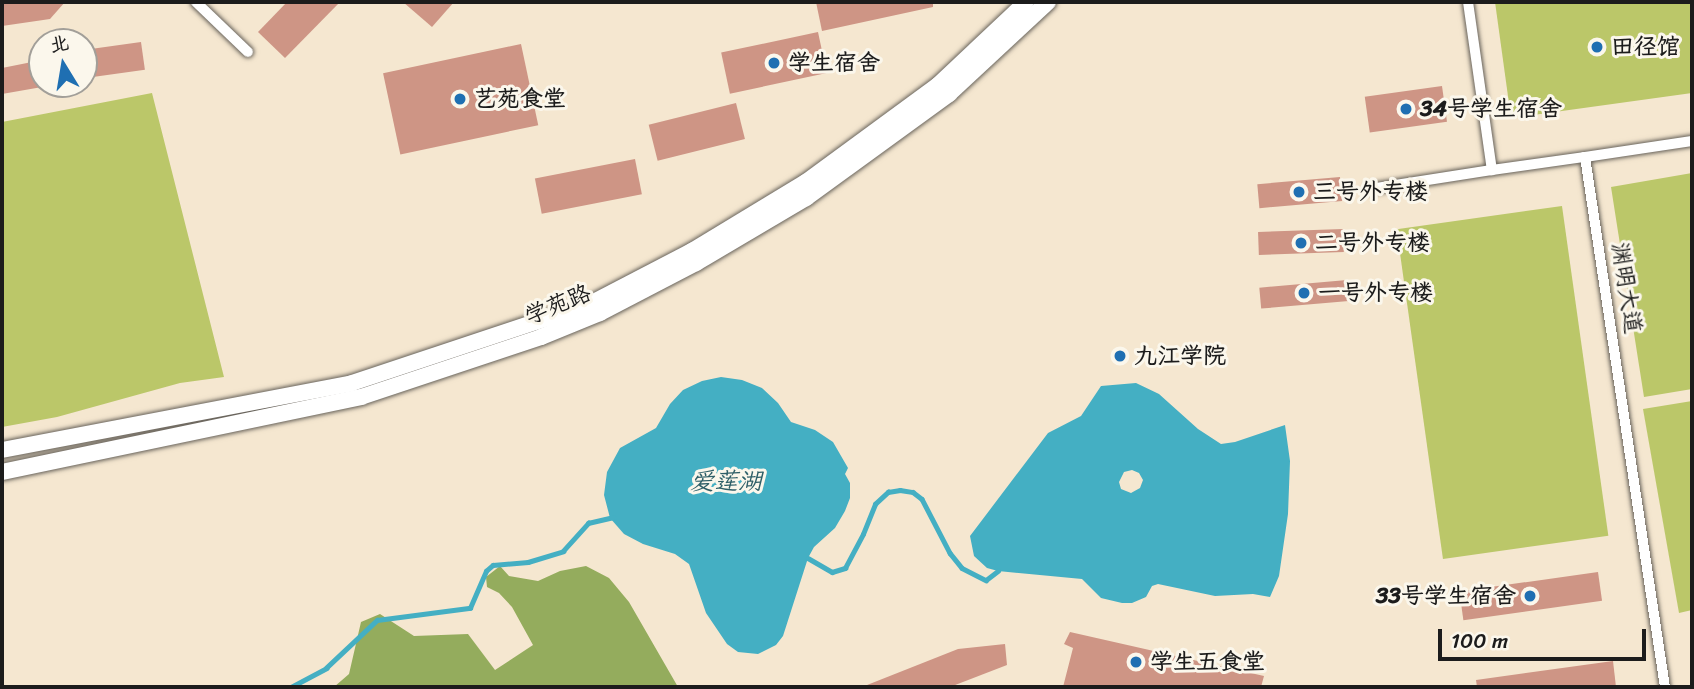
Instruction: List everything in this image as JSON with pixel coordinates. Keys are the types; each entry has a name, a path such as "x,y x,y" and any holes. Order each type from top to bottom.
{"street":[{"path":"196,2 248,52"},
{"name":"学苑路","path":"2,450 352,383 592,303 692,251 806,182 937,85 1026,2"},
{"name":"学苑路","path":"2,472 361,397 541,337 600,313 696,263 806,198 949,94 1048,2"},
{"path":"1468,2 1492,170"},
{"path":"1370,189 1692,141"},
{"name":"渊明大道","path":"1586,157 1665,687"}],"green space":[{"name":"田径馆","path":"1495,2 1692,2 1692,93 1511,118"},
{"path":"152,93 224,377 180,383 57,417 2,427 2,122"},
{"path":"1692,173 1692,389 1644,397 1611,187"},
{"path":"1562,206 1608,536 1443,559 1397,229"},
{"path":"1692,401 1692,610 1679,613 1643,409"},
{"path":"500,566 509,576 538,581 560,571 586,566 609,578 629,602 678,687 334,687 349,674 361,622 380,614 414,636 468,634 495,670 533,645 512,607 499,593 487,587 486,577"}],"water":[{"name":"爱莲湖","path":"721,377 742,380 762,388 778,403 791,422 815,430 833,442 848,468 845,474 850,483 850,498 845,511 835,528 814,547 808,558 783,636 776,645 758,654 738,652 727,644 706,613 689,564 675,554 643,544 624,534 610,518 604,495 607,472 620,448 656,428 670,404 683,390 702,381"},
{"path":"1136,383 1159,394 1198,429 1221,444 1285,425 1290,461 1288,514 1279,576 1270,597 1253,594 1215,596 1158,584 1152,586 1146,597 1132,603 1122,603 1101,598 1082,579 998,571 987,568 974,556 970,536 1048,433 1081,416 1101,386","holes":["1132,470 1139,473 1143,480 1140,488 1131,493 1121,489 1119,482 1124,472"]}],"building":[{"path":"2,2 65,2 50,19 2,26"},
{"path":"287,2 340,2 285,58 258,32"},
{"path":"403,2 454,2 432,27"},
{"name":"学生宿舍","path":"816,2 933,2 933,7 822,31"},
{"name":"学生宿舍","path":"818,32 827,73 730,94 721,53"},
{"path":"141,42 145,70 98,76 98,48"},
{"name":"艺苑食堂","path":"521,44 538,125 400,155 383,73"},
{"path":"28,63 28,89 2,94 2,68"},
{"name":"34号学生宿舍","path":"1442,86 1447,122 1370,133 1365,97"},
{"name":"学生宿舍","path":"736,103 745,139 658,161 649,125"},
{"path":"635,159 642,194 542,214 535,178"},
{"name":"三号外专楼","path":"1340,177 1342,201 1259,208 1257,184"},
{"name":"二号外专楼","path":"1343,229 1344,252 1259,255 1258,232"},
{"name":"一号外专楼","path":"1347,280 1349,301 1261,309 1259,288"},
{"name":"33号学生宿舍","path":"1598,572 1602,601 1463,620 1459,591"},
{"name":"学生五食堂","path":"1070,632 1264,676 1261,687 1063,687 1073,648 1064,644"},
{"path":"1005,644 1007,665 950,687 862,687 958,649"},
{"path":"1613,661 1616,687 1477,687 1476,680"}],"waterway":[{"path":"808,558 832,572 845,568 875,504 888,492 900,490 913,492 922,499 950,553 962,568 986,580 998,571"},
{"path":"291,687 326,668 377,620 470,608 486,571 493,565 528,562 563,551 588,523 613,517"}],"place":[{"name":"田径馆","path":"1597,47"},
{"name":"学生宿舍","path":"774,63"},
{"name":"艺苑食堂","path":"460,99"},
{"name":"34号学生宿舍","path":"1406,109"},
{"name":"三号外专楼","path":"1299,192"},
{"name":"二号外专楼","path":"1301,243"},
{"name":"一号外专楼","path":"1304,293"},
{"name":"九江学院","path":"1120,356"},
{"name":"33号学生宿舍","path":"1530,596"},
{"name":"学生五食堂","path":"1136,662"}]}
